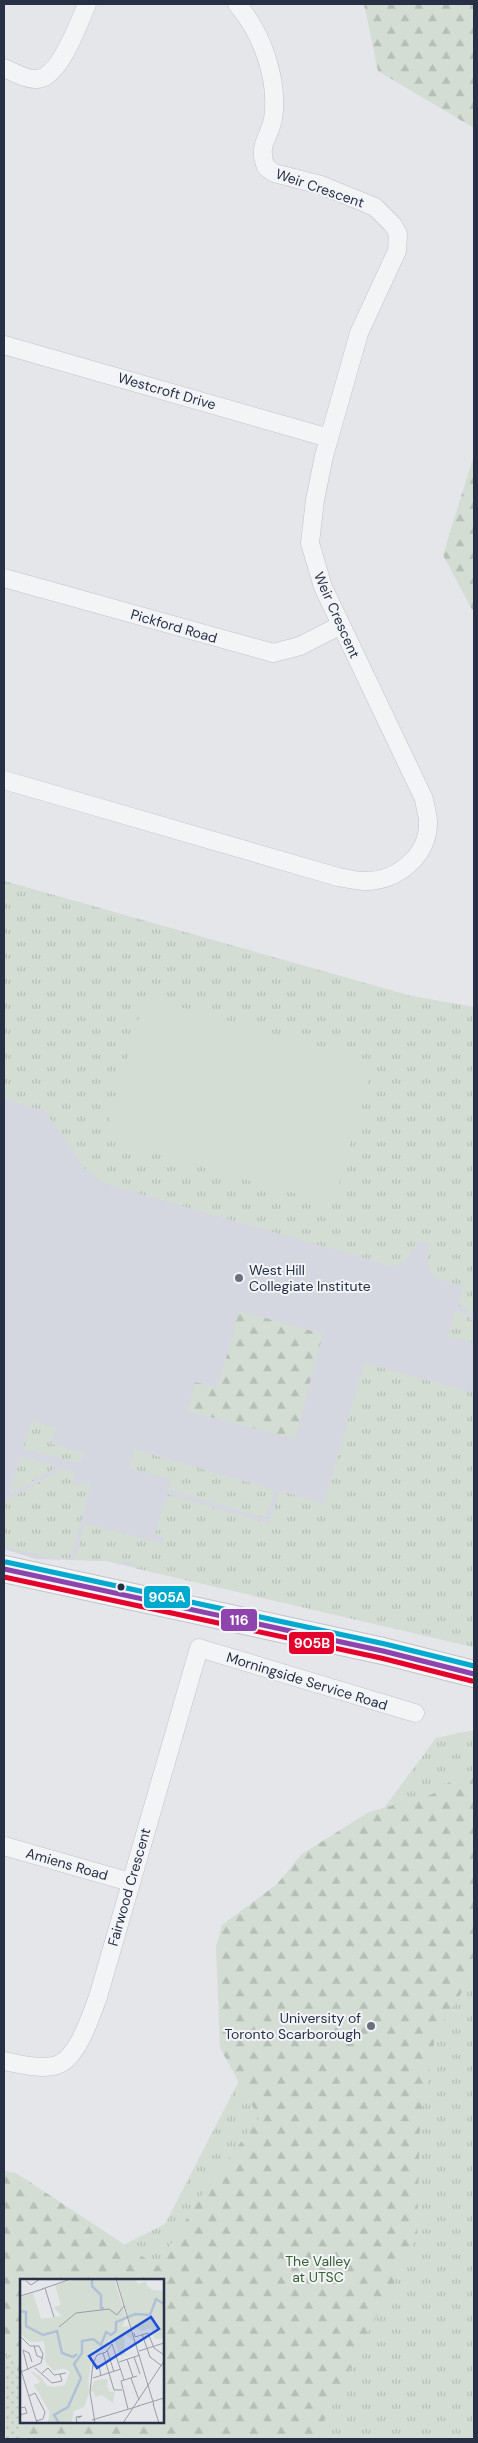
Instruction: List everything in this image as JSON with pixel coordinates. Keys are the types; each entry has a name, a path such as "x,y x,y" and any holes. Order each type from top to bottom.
{"main road":[{"path":"4,1569 354,1644 474,1674"}],"street":[{"path":"4,68 28,78 38,79 52,72 66,52 87,4"},
{"name":"Weir Crescent","path":"4,780 338,877 365,881 387,878 406,868 424,847 428,822 424,799 323,587 310,544 315,500 329,438 359,333 397,251 398,234 393,224 375,207 321,185 274,173 266,168 262,148 273,120 273,86 263,47 251,20 237,4"},
{"name":"Westcroft Drive","path":"4,345 329,438"},
{"name":"Pickford Road","path":"4,578 273,652 300,646 340,625"},
{"name":"Morningside Service Road","path":"199,1648 415,1713"},
{"name":"Fairwood Crescent","path":"4,2061 28,2065 57,2065 68,2058 83,2036 98,1996 199,1648"},
{"name":"Amiens Road","path":"4,1846 130,1882"}],"shaded area":[{"name":"West Hill Collegiate Institute","path":"4,881 411,996 474,1007 473,1647 107,1561 36,1559 4,1549"}],"green space":[{"path":"364,4 474,4 474,128 378,71"},
{"path":"474,455 474,613 443,555"},
{"path":"4,881 411,996 474,1007 474,1316 468,1309 459,1306 463,1286 440,1280 428,1268 427,1254 430,1244 416,1240 408,1258 397,1265 391,1266 106,1184 85,1169 45,1111 4,1099"},
{"path":"145,997 374,1062 333,1204 104,1139"},
{"path":"456,1310 466,1314 474,1323 474,1343 448,1336"},
{"path":"239,1311 323,1334 295,1439 188,1411 195,1382 218,1388"},
{"path":"364,1363 474,1393 474,1647 134,1568 134,1563 122,1560 121,1565 107,1561 75,1560 85,1523 163,1544 165,1538 155,1535 167,1494 269,1524 280,1491 324,1504"},
{"path":"32,1421 56,1428 51,1444 84,1453 79,1463 23,1448"},
{"path":"132,1449 275,1490 265,1518 168,1489 171,1479 129,1468 134,1452"},
{"path":"21,1456 57,1467 10,1494"},
{"path":"63,1469 74,1472 72,1484 80,1485 81,1482 91,1484 71,1558 54,1558 4,1547 4,1515 7,1500"},
{"name":"The Valley at UTSC","path":"474,1730 474,2439 4,2439 4,2261 98,2258 165,2224 370,1827 436,1738"},
{"name":"The Valley at UTSC","path":"474,1771 474,1973 436,2033 420,2122 417,2237 314,2439 12,2439 16,2377 13,2345 4,2343 4,2171 16,2173 157,2266 205,2190 259,2118 220,2048 216,1947 222,1925 277,1884 302,1854 369,1812 433,1794 463,1772"},
{"path":"4,2357 10,2357 20,2375 20,2423 23,2423 20,2439 4,2439"}],"transit line":[{"name":"905A","path":"6,1562 385,1644 474,1666"},
{"name":"116","path":"4,1569 383,1651 474,1674"},
{"name":"905B","path":"4,1577 381,1658 472,1681"}],"place":[{"name":"West Hill Collegiate Institute","path":"239,1278"},
{"name":"University of Toronto Scarborough","path":"371,2026"}]}
